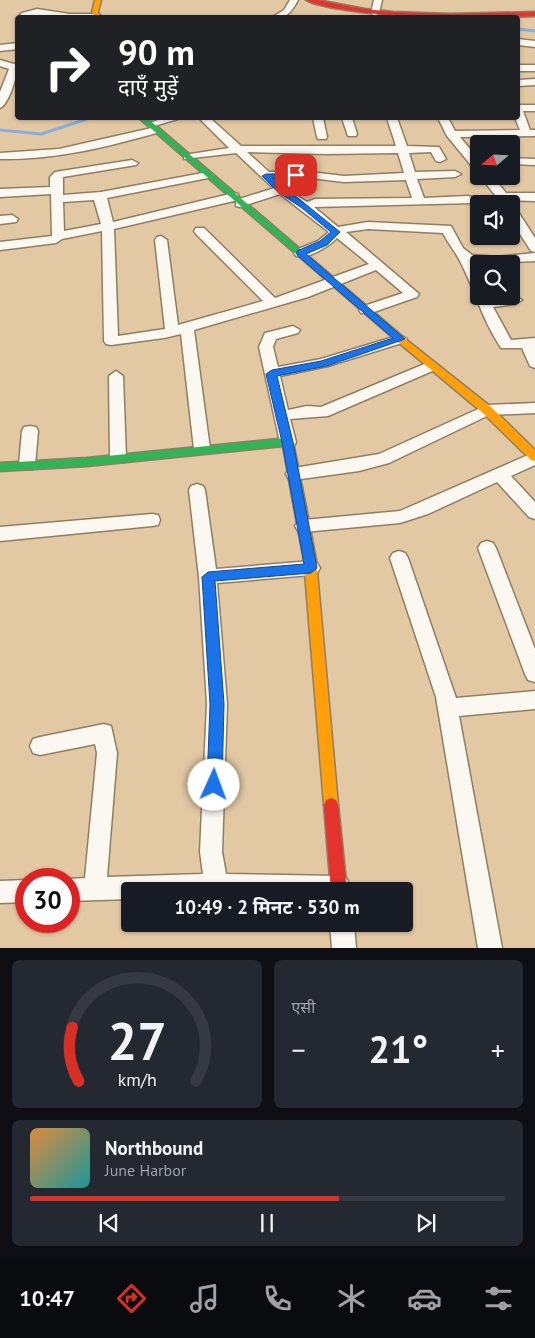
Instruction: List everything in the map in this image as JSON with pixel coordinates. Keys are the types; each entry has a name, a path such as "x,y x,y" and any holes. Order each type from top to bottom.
{"street":[{"path":"97,15 95,12 98,0"},
{"path":"281,15 287,12 294,0"},
{"path":"309,0 328,6 376,13 419,15"},
{"path":"376,13 378,0"},
{"path":"24,15 41,12 60,15"},
{"path":"514,15 535,14"},
{"path":"520,42 535,44"},
{"path":"0,48 15,46"},
{"path":"0,63 15,68"},
{"path":"520,68 535,68"},
{"path":"15,70 2,100 15,100"},
{"path":"520,83 535,82"},
{"path":"520,110 535,108"},
{"path":"451,134 530,133 520,114"},
{"path":"0,156 34,156 78,149 150,124 167,120"},
{"path":"206,120 281,190 305,206 412,294 366,310"},
{"path":"318,120 322,137"},
{"path":"348,120 352,134"},
{"path":"392,120 400,150 411,175 419,202"},
{"path":"444,120 451,134 470,155"},
{"path":"150,124 400,339 487,410 535,458 422,510 400,516 304,526"},
{"path":"188,158 234,148 336,151 435,149 440,159"},
{"path":"520,161 535,162"},
{"path":"58,236 56,177 65,172 132,163"},
{"path":"266,176 310,175 344,179 455,174"},
{"path":"0,193 101,196 208,175"},
{"path":"493,185 501,195"},
{"path":"0,246 51,242 58,236 281,190"},
{"path":"101,196 100,202 108,226 111,341 179,330 303,294 378,265"},
{"path":"520,198 535,197"},
{"path":"305,206 315,203 468,200"},
{"path":"300,253 324,243 336,232 344,228 392,225 415,230 446,229 459,252 464,256 492,262 535,257"},
{"path":"535,225 521,226 535,248"},
{"path":"200,232 272,303"},
{"path":"161,240 202,449"},
{"path":"464,256 470,270"},
{"path":"485,305 506,345 531,343 535,362"},
{"path":"293,330 270,336 266,347 288,442 311,568 338,882"},
{"path":"272,374 323,364 400,339"},
{"path":"282,416 307,411 323,412 432,366"},
{"path":"116,376 118,458"},
{"path":"294,474 358,465 383,459 487,410 535,408"},
{"path":"27,465 30,431"},
{"path":"0,467 288,442"},
{"path":"499,474 535,513"},
{"path":"197,490 208,577 217,704 211,852 216,882"},
{"path":"0,534 152,520"},
{"path":"487,548 535,674"},
{"path":"399,558 448,708 490,948"},
{"path":"208,577 311,568"},
{"path":"448,708 535,700"},
{"path":"40,746 104,733 107,753 95,889"},
{"path":"80,890 121,888"},
{"path":"0,892 15,891"},
{"path":"343,932 344,948"}],"waterway":[{"path":"520,29 535,31"},
{"path":"0,130 41,134 84,120"}],"traffic: fast":[{"path":"145,120 401,340"},
{"path":"0,467 87,462 288,442 300,507"}],"traffic: slow":[{"path":"97,15 95,12 98,0"},
{"path":"401,340 487,410 535,457"},
{"path":"300,507 310,560 331,805"}],"traffic: jam":[{"path":"309,0 337,7 407,15"},
{"path":"492,15 535,14"},
{"path":"331,805 338,882"}],"route":[{"path":"214,785 217,704 208,577 311,568 288,442 272,374 323,364 400,339 300,253 324,243 336,232 305,206 281,190 266,176 296,175"}]}
